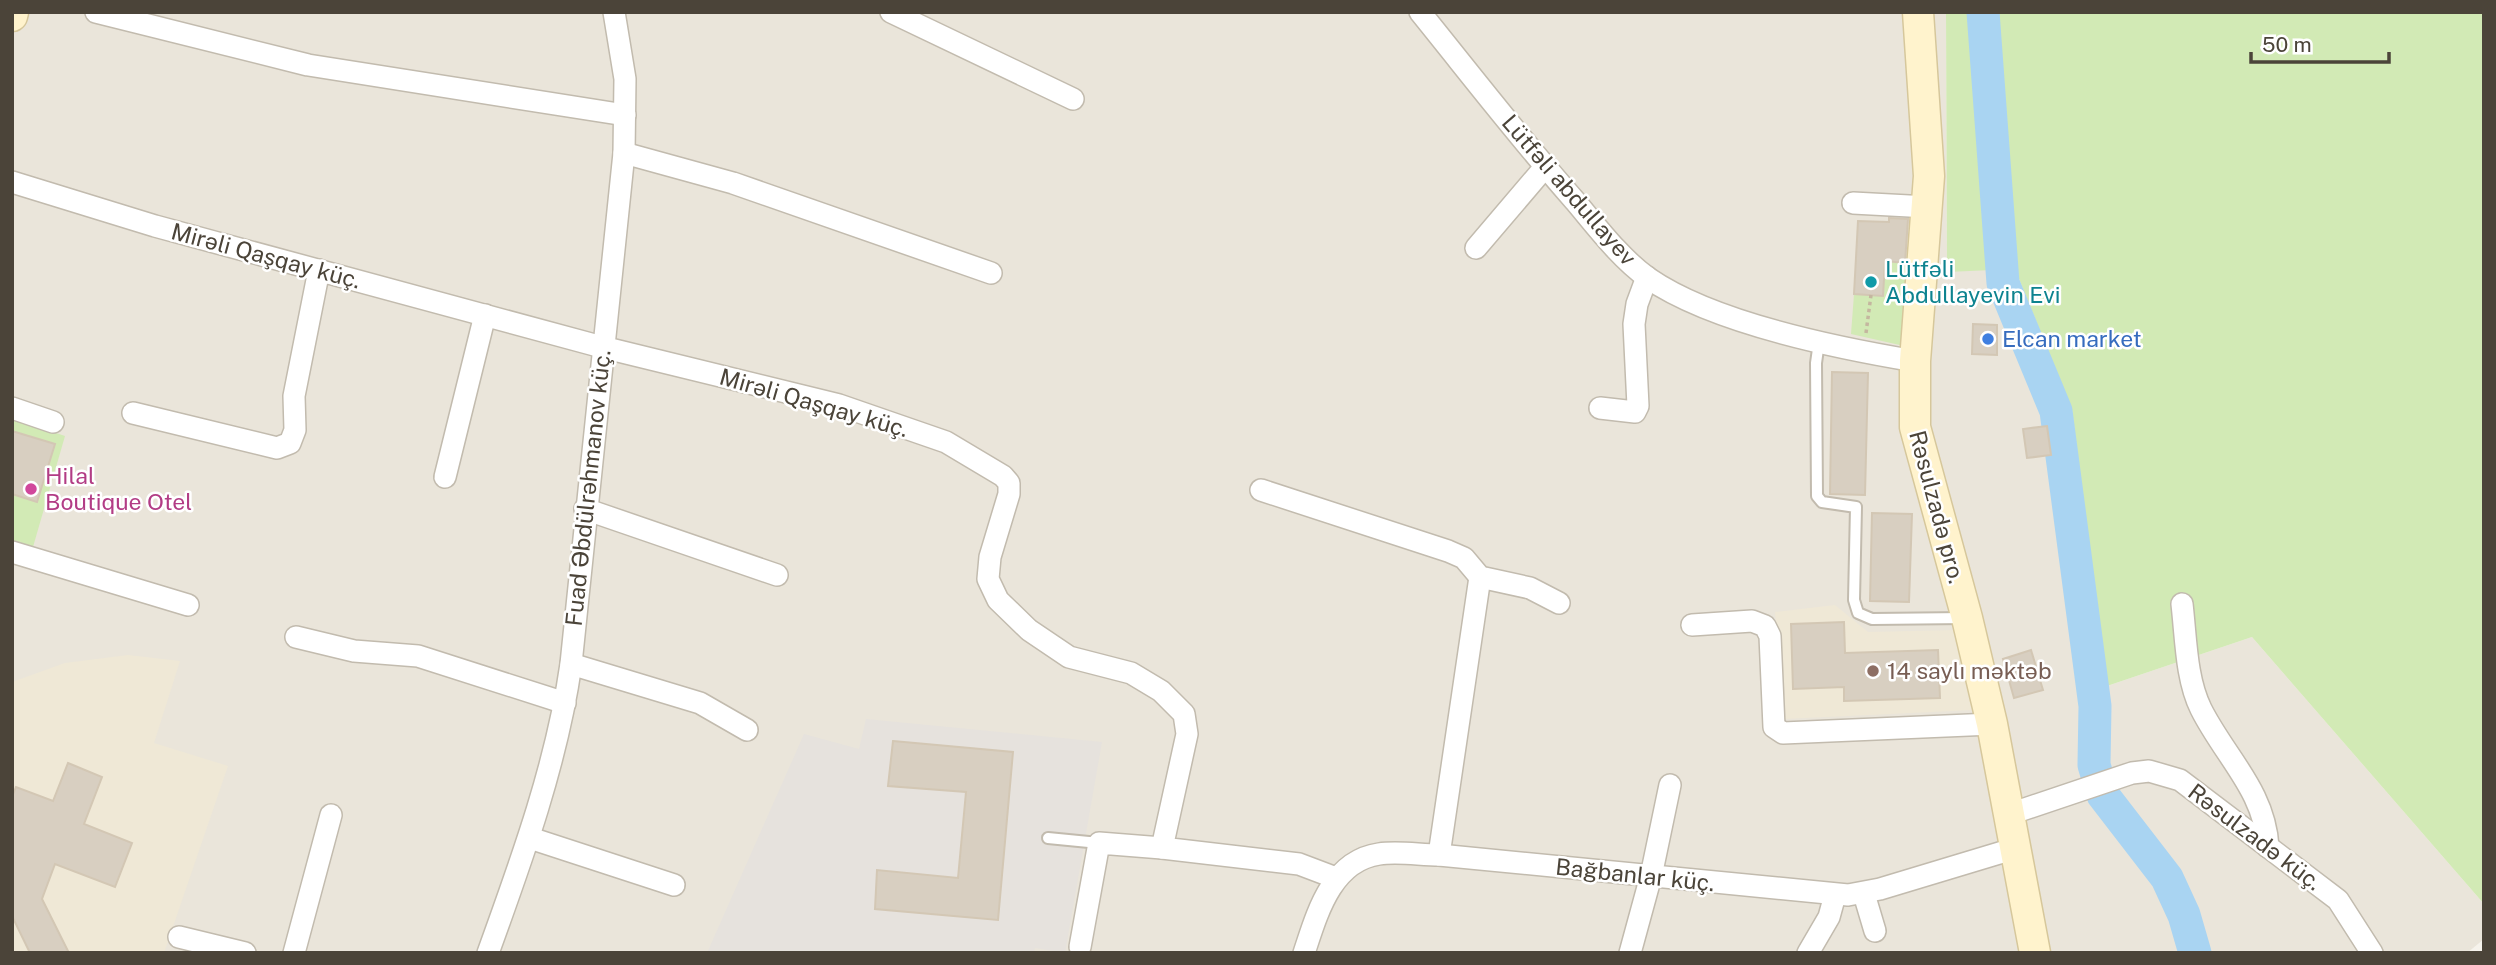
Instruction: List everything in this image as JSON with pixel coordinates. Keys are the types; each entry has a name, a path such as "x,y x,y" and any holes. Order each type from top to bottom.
{"street":[{"path":"96,12 308,65 625,115"},
{"name":"Fuad Əbdülrəhmanov küç.","path":"488,953 530,838 565,703 571,664 624,153 625,79 614,12"},
{"path":"891,12 1073,99"},
{"name":"Lütfəli abdullayev","path":"1420,12 1545,167 1600,230 1647,277 1690,300 1730,316 1819,342 1915,361"},
{"name":"Rəsulzadə pro.","path":"1918,12 1928,137 1928,207 1915,361 1915,427 1967,618 1992,724 2035,953"},
{"path":"624,153 733,183 991,273"},
{"path":"1476,248 1545,167"},
{"name":"Mirəli Qaşqay küç.","path":"12,182 155,226 602,347 839,405 946,442 1003,476 1009,483 1009,494 990,557 988,579 998,600 1028,630 1069,657 1131,673 1161,691 1184,714 1187,734 1162,848"},
{"path":"1853,203 1928,207"},
{"path":"133,413 278,448 290,443 295,430 295,396 319,270"},
{"path":"1600,408 1624,413 1635,412 1638,406 1634,324 1637,304 1647,277"},
{"path":"445,477 485,315"},
{"path":"12,408 53,422"},
{"path":"1261,490 1448,551 1464,558 1480,577 1530,588 1559,603"},
{"path":"585,509 776,575"},
{"path":"12,552 188,605"},
{"path":"1440,855 1480,577"},
{"path":"2182,604 2193,688 2201,709 2263,809 2268,847"},
{"path":"1692,625 1752,621 1765,626 1770,636 1774,727 1783,733 1992,724"},
{"path":"296,637 354,651 418,656 565,703"},
{"path":"571,664 700,703 747,730"},
{"name":"Rəsulzadə küç.","path":"2010,814 2110,779 2149,771 2164,773 2180,780 2338,900 2372,953"},
{"path":"1630,953 1651,876 1670,785"},
{"path":"294,953 331,815"},
{"path":"530,838 674,886"},
{"path":"1080,947 1099,843 1299,864 1336,878"},
{"name":"Bağbanlar küç.","path":"1304,953 1318,911 1336,878 1356,862 1379,854 1440,855 1835,895 1864,894 2016,848"},
{"path":"1864,894 1875,931"},
{"path":"1808,953 1829,917 1835,895"},
{"path":"179,937 245,953"}],"lane":[{"path":"1819,342 1816,363 1817,496 1822,502 1856,507 1854,600 1858,613 1872,619 1967,618"},
{"path":"1048,838 1099,843"}],"path":[{"path":"1864,352 1871,295"}],"shaded area":[{"path":"12,12 1946,12 1947,271 2015,269 2072,410 2107,686 2252,637 2484,904 2484,939 2467,953 12,953"},
{"name":"14 saylı məktəb","path":"1835,605 1868,632 1958,630 1974,710 1783,719 1775,612"},
{"path":"128,655 180,661 154,743 228,766 164,953 12,953 12,682 65,663"},
{"path":"866,719 1102,742 1065,953 1035,948 1034,953 707,953 804,734 859,749"}],"green space":[{"path":"1946,12 2484,12 2484,904 2252,637 2107,686 2072,410 2015,269 1947,272"},
{"path":"1885,261 1911,263 1904,346 1851,334 1854,294 1883,296"},
{"name":"Hilal Boutique Otel","path":"12,418 65,436 33,547 12,541"}],"building":[{"path":"1889,218 1908,219 1905,263 1885,261 1883,296 1854,294 1858,221 1889,222"},
{"path":"1973,324 1997,325 1997,355 1972,354"},
{"path":"1832,372 1868,373 1865,495 1830,494"},
{"path":"2047,426 2051,455 2027,458 2023,429"},
{"path":"12,431 55,444 37,502 12,494"},
{"path":"1872,513 1912,514 1909,602 1870,601"},
{"path":"1844,622 1845,653 1938,650 1940,698 1844,701 1844,687 1793,689 1791,624"},
{"path":"2031,650 2043,690 2014,698 2003,659"},
{"path":"893,741 1013,752 998,920 875,909 877,870 958,878 966,792 888,786"},
{"path":"68,763 102,777 84,824 132,843 115,887 55,864 42,899 69,953 30,953 12,916 12,797 16,787 53,801"}],"waterway":[{"path":"1983,12 2003,283 2056,411 2095,706 2094,765 2103,795 2167,878 2184,915 2195,953"}],"place":[{"name":"Lütfəli Abdullayevin Evi","path":"1871,282"},
{"name":"Elcan market","path":"1988,339"},
{"name":"Hilal Boutique Otel","path":"31,489"},
{"name":"14 saylı məktəb","path":"1873,671"}]}
